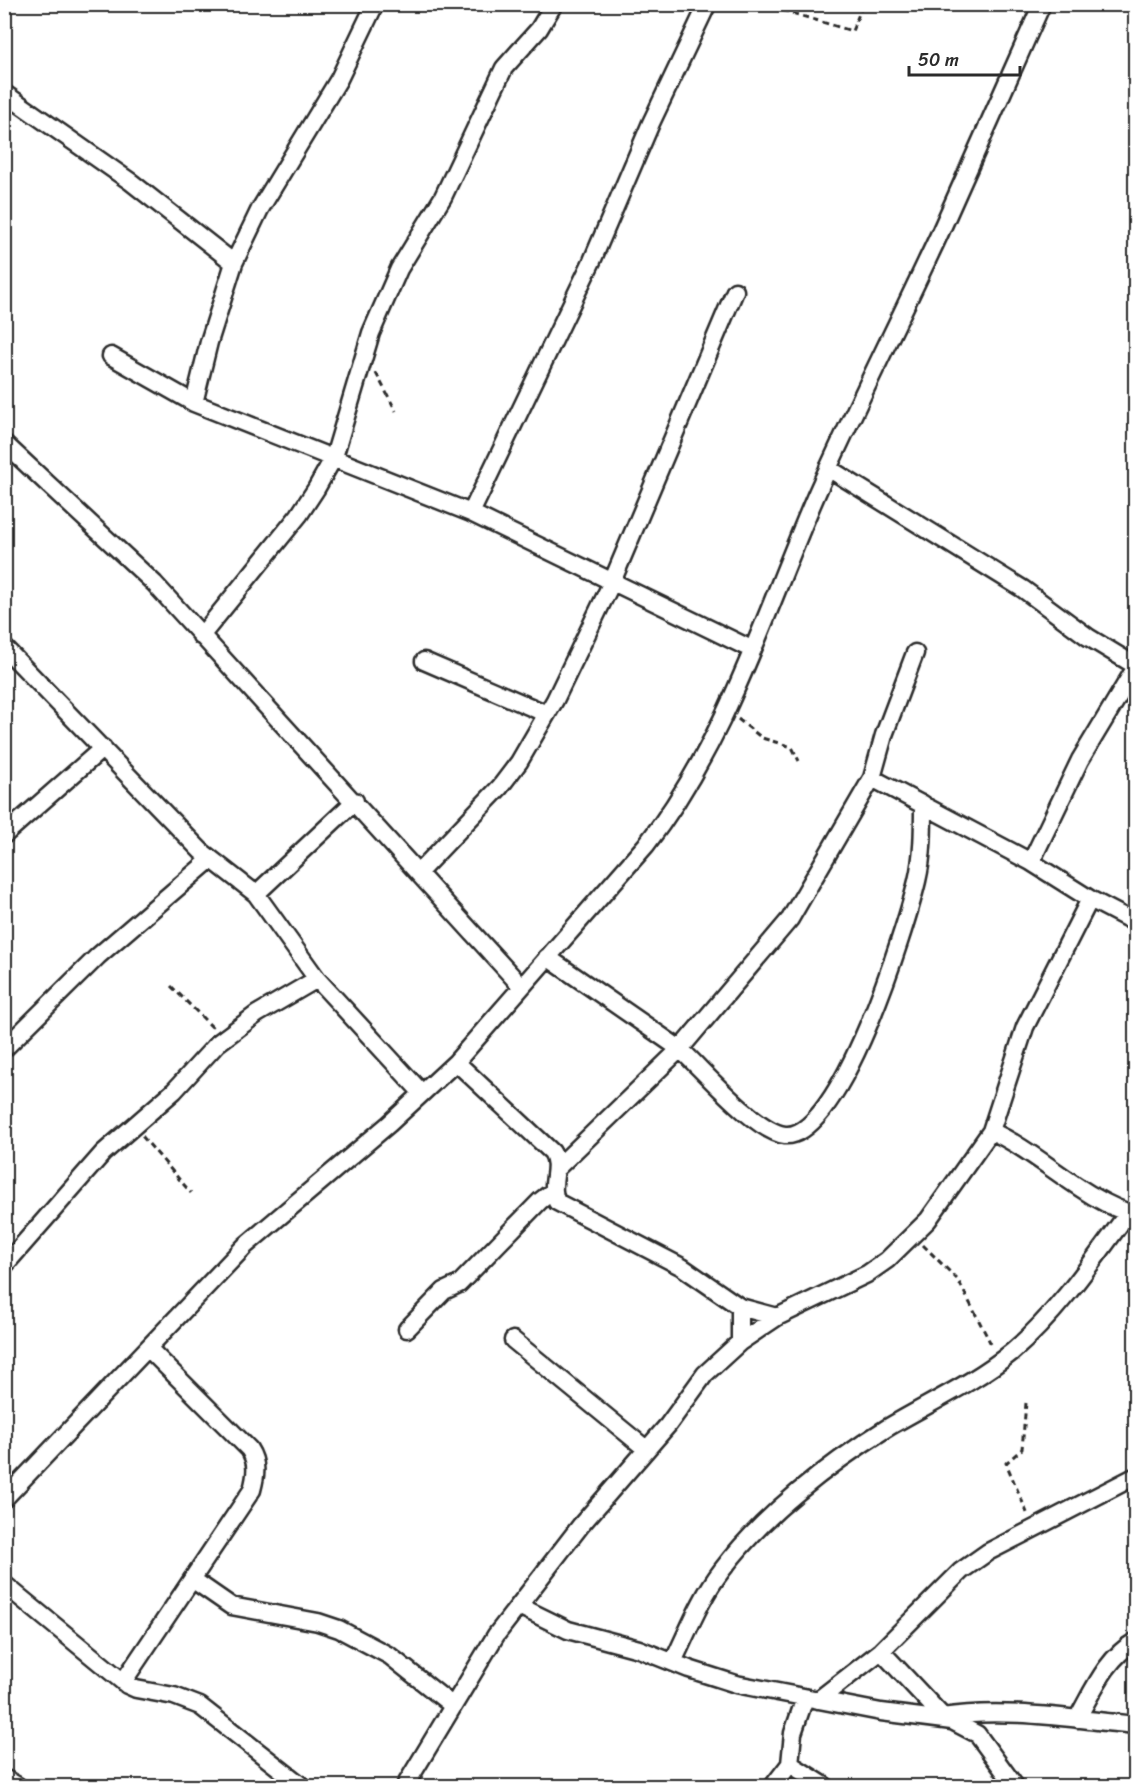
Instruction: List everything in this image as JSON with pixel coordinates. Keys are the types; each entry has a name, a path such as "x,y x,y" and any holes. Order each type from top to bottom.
{"street":[{"path":"194,403 209,342 234,263 260,208 339,79 375,4"},
{"path":"201,636 299,515 334,457 365,353 399,269 443,197 504,68 539,29 554,4"},
{"path":"4,1499 275,1218 389,1124 456,1062 646,845 675,807 727,711 828,468 939,236 1042,4"},
{"path":"471,513 592,261 651,123 706,5"},
{"path":"4,93 131,182 234,263"},
{"path":"419,872 500,787 519,762 547,714 612,582 735,291"},
{"path":"111,356 194,403 471,513 751,649"},
{"path":"4,443 154,583 355,801 521,986"},
{"path":"828,468 1023,589 1088,637 1136,667 1080,760 1032,862"},
{"path":"4,647 211,859 256,894 317,979 421,1092"},
{"path":"556,1169 680,1049 790,919 872,778 884,735 915,653"},
{"path":"424,661 547,714"},
{"path":"4,835 103,748"},
{"path":"872,778 1032,862 1090,899 1136,923"},
{"path":"256,894 355,801"},
{"path":"547,957 680,1049 764,1128 790,1135 812,1124 840,1083 884,989 916,883 923,836 923,804"},
{"path":"4,1049 98,956 211,859"},
{"path":"405,1786 496,1635 581,1525 668,1425 705,1374 740,1342 777,1317 867,1274 887,1260 928,1221 991,1131 1025,1027 1090,899"},
{"path":"4,1266 103,1153 183,1082 224,1038 257,1014 317,979"},
{"path":"456,1062 552,1152 556,1169 553,1191 557,1202 682,1268 740,1307 777,1317"},
{"path":"673,1662 706,1594 722,1570 775,1515 843,1457 999,1361 1036,1330 1065,1298 1132,1214 1114,1208 1033,1153 991,1131"},
{"path":"407,1329 444,1291 459,1284 540,1201 553,1191"},
{"path":"740,1307 740,1342"},
{"path":"513,1340 646,1449"},
{"path":"123,1682 252,1490 255,1472 254,1458 249,1449 148,1348"},
{"path":"773,1786 790,1764 793,1733 811,1699 881,1651 961,1571 988,1552 1034,1528 1135,1481"},
{"path":"192,1580 231,1606 318,1622 339,1629 390,1656 453,1706"},
{"path":"4,1584 123,1682 136,1689 174,1696 200,1706 302,1786"},
{"path":"519,1606 568,1630 639,1649 736,1684 881,1712 939,1717 952,1721 977,1734 1015,1786"},
{"path":"1077,1719 1107,1666 1118,1652 1136,1641"},
{"path":"881,1651 939,1717"},
{"path":"939,1717 967,1713 1005,1713 1136,1725"},
{"path":"790,1764 825,1786"},
{"path":"4,1778 18,1786"}],"path":[{"path":"762,4 852,31 863,4"},
{"path":"365,353 396,411"},
{"path":"727,711 762,738 792,747 799,761"},
{"path":"171,986 224,1038"},
{"path":"133,1126 190,1193"},
{"path":"914,1235 958,1280 999,1361"},
{"path":"1026,1403 1022,1449 1006,1463 1034,1528"}]}
